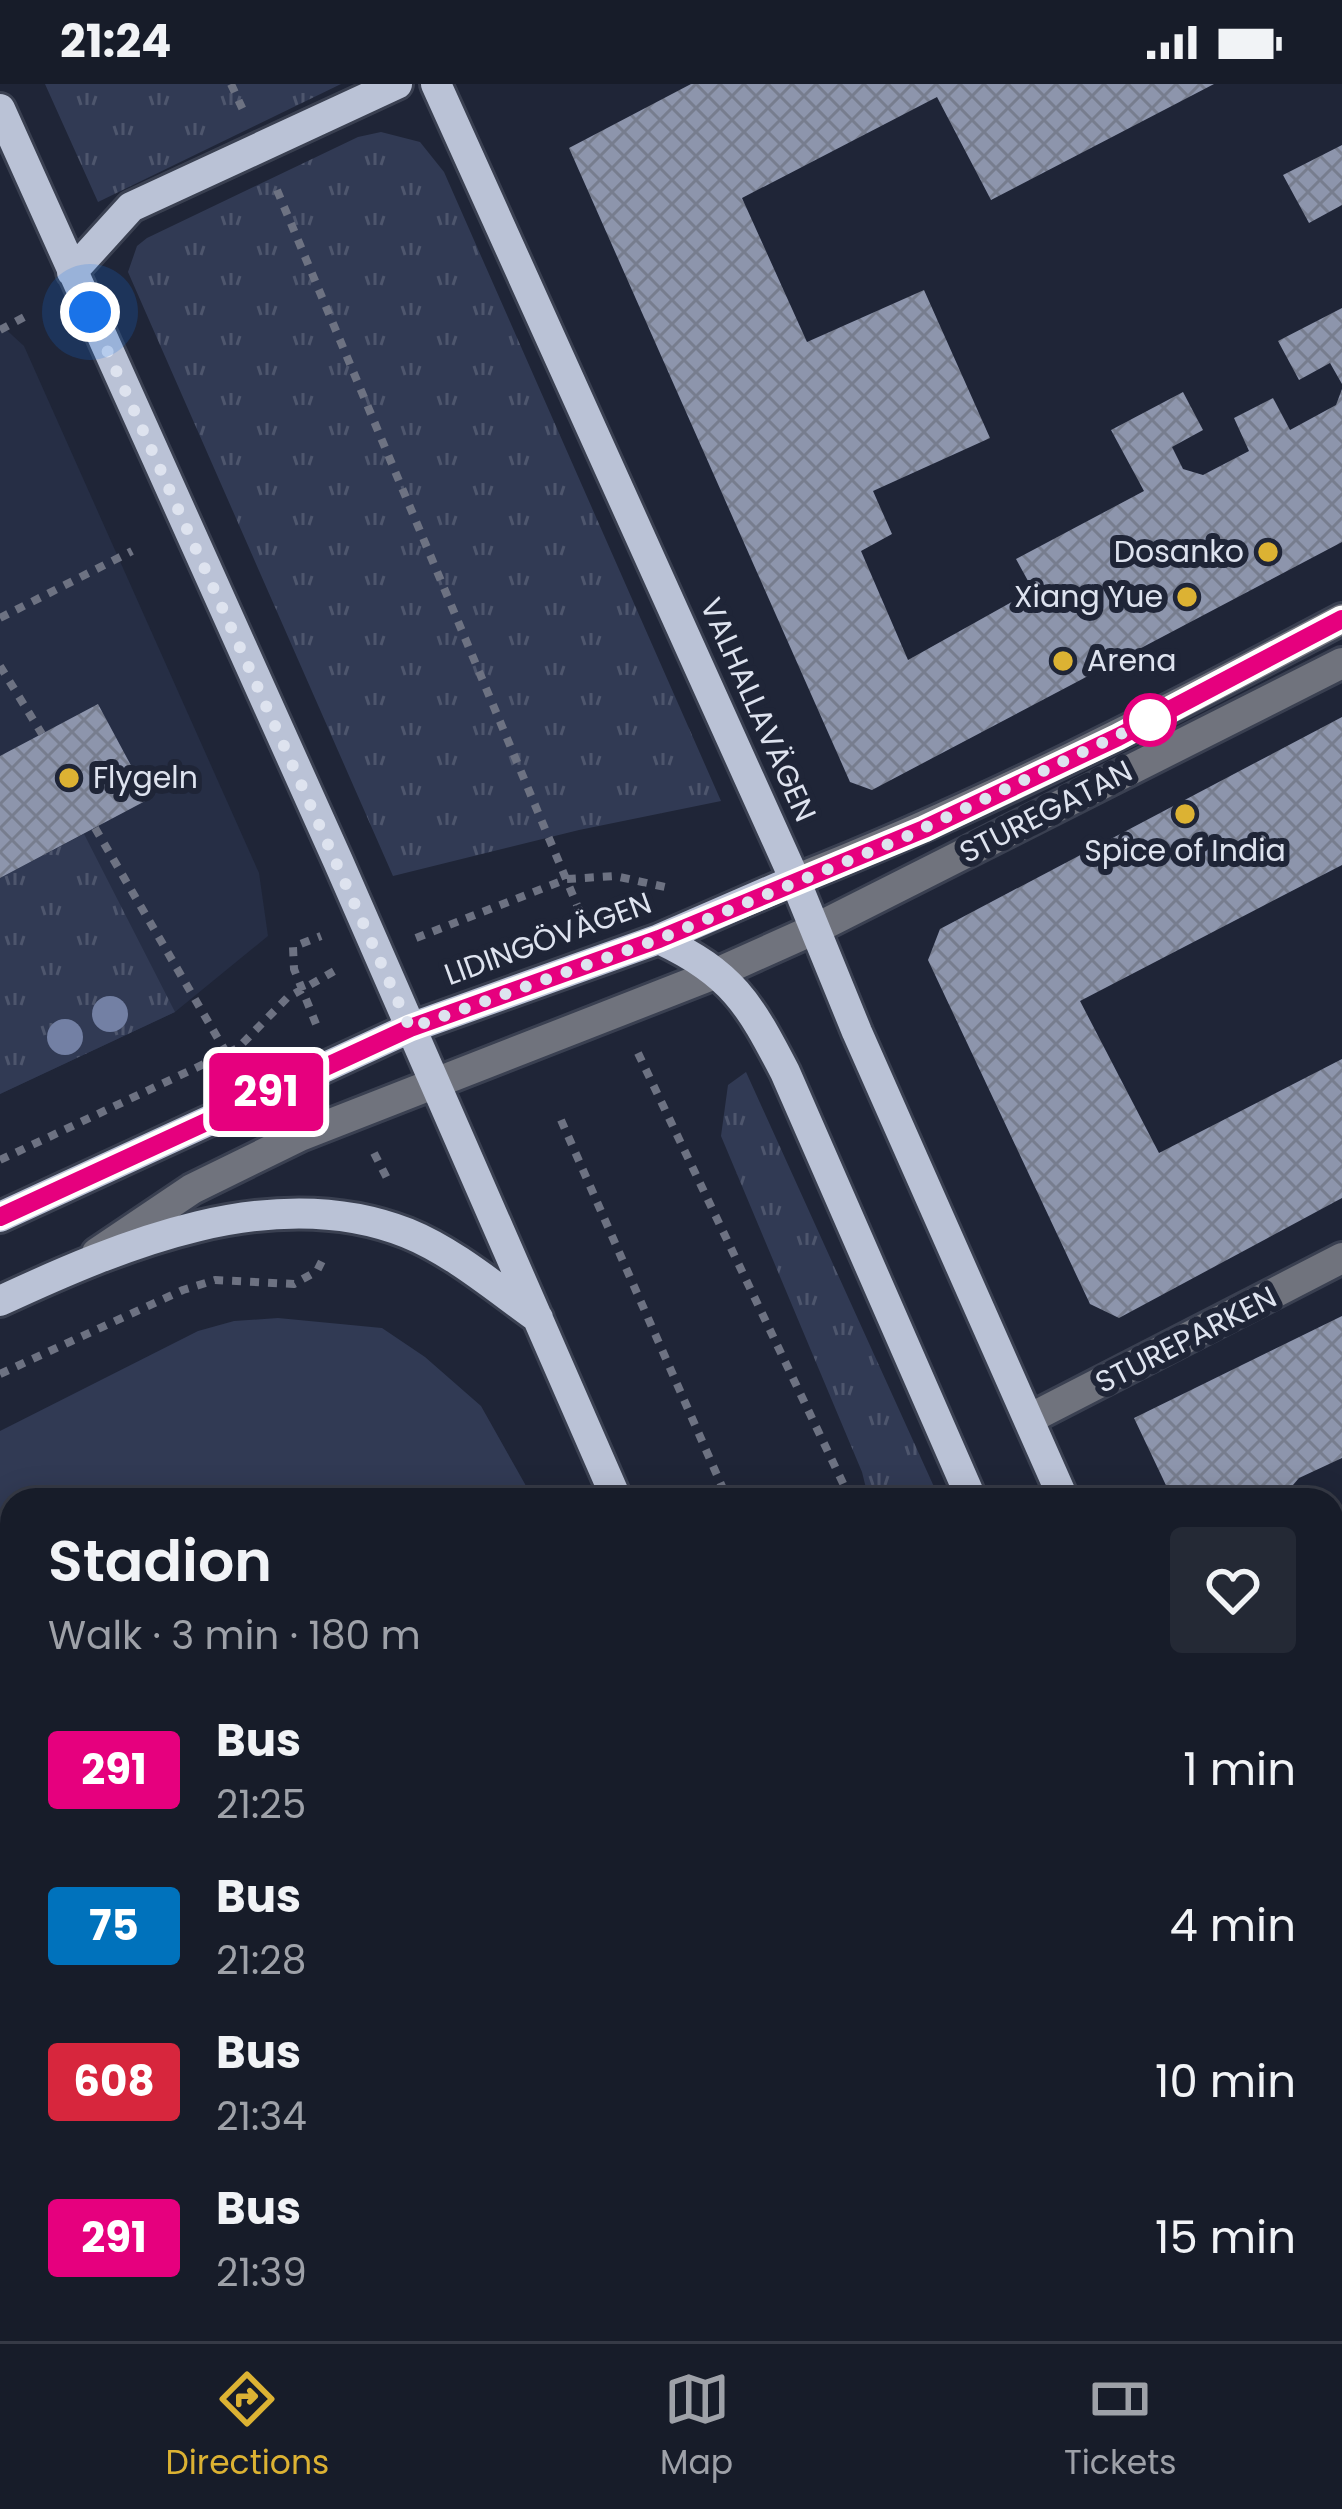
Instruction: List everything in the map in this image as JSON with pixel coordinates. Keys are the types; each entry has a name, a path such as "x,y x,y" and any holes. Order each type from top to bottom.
{"main road":[{"path":"72,272 130,207 397,84"},
{"name":"VALHALLAVÄGEN","path":"436,84 795,880 1059,1488"},
{"path":"0,109 612,1488"},
{"name":"LIDINGÖVÄGEN","path":"0,1217 410,1028 659,939 795,880"},
{"path":"659,939 717,973 749,1004 785,1072 967,1488"},
{"path":"0,1301 82,1263 217,1222 266,1214 334,1214 406,1233 446,1254 538,1318"}],"street":[{"name":"STUREGATAN","path":"795,880 924,829 1097,747 1342,620"},
{"name":"STUREGATAN","path":"814,929 1342,663"},
{"path":"82,1263 192,1189 300,1136 717,973 814,929"},
{"name":"STUREPARKEN","path":"1029,1419 1342,1258"}],"path":[{"path":"231,84 259,145"},
{"name":"LIDINGÖVÄGEN","path":"259,145 567,879 376,953"},
{"path":"1,326 30,314"},
{"path":"0,618 132,551"},
{"path":"0,666 3,678 42,734"},
{"path":"95,828 227,1054"},
{"path":"0,1160 227,1054 301,987"},
{"path":"635,1046 845,1488"},
{"path":"561,1120 723,1488"},
{"path":"0,1374 183,1290 215,1280 294,1284 317,1271 323,1257"}],"shaded area":[{"path":"0,324 24,346 259,873 268,936 175,1012 0,1094"}],"green space":[{"path":"45,84 341,84 98,202"},
{"path":"381,132 420,142 444,172 721,801 393,876 128,272 137,246 147,238 358,137"},
{"path":"84,834 175,1012 0,1094 0,878"},
{"path":"746,1072 935,1488 866,1488 721,1136 728,1085"},
{"path":"278,1318 382,1328 425,1357 481,1406 527,1488 0,1488 0,1431 198,1331 234,1321"}],"building":[{"path":"691,84 1214,84 991,200 937,97 742,198 807,342 924,290 990,438 873,491 892,534 861,551 908,660 1033,590 1016,559 1144,491 1111,430 1183,392 1203,430 1172,447 1183,469 1203,475 1249,451 1234,418 1273,398 1290,430 1336,405 1342,389 1342,542 872,790 850,782 569,148"},
{"path":"1342,145 1342,205 1309,223 1283,175"},
{"path":"1342,308 1342,384 1330,363 1299,380 1278,341"},
{"name":"Flygeln","path":"98,704 149,799 0,878 0,756"},
{"path":"1342,717 1342,865 1080,1001 1159,1153 1342,1059 1342,1198 1119,1318 1090,1304 928,960 940,929"},
{"path":"1342,1316 1342,1458 1299,1478 1290,1488 1167,1488 1134,1418"}],"bus line":[{"name":"291","path":"0,1217 410,1028 659,939 924,829 1118,737 1342,619"}],"place":[{"name":"Dosanko","path":"1268,552"},
{"name":"Xiang Yue","path":"1187,597"},
{"name":"Arena","path":"1063,661"},
{"name":"Flygeln","path":"69,778"},
{"name":"Spice of India","path":"1185,814"}],"route":[{"path":"90,312 410,1028 659,939 903,838 1156,717 1150,720"}]}
